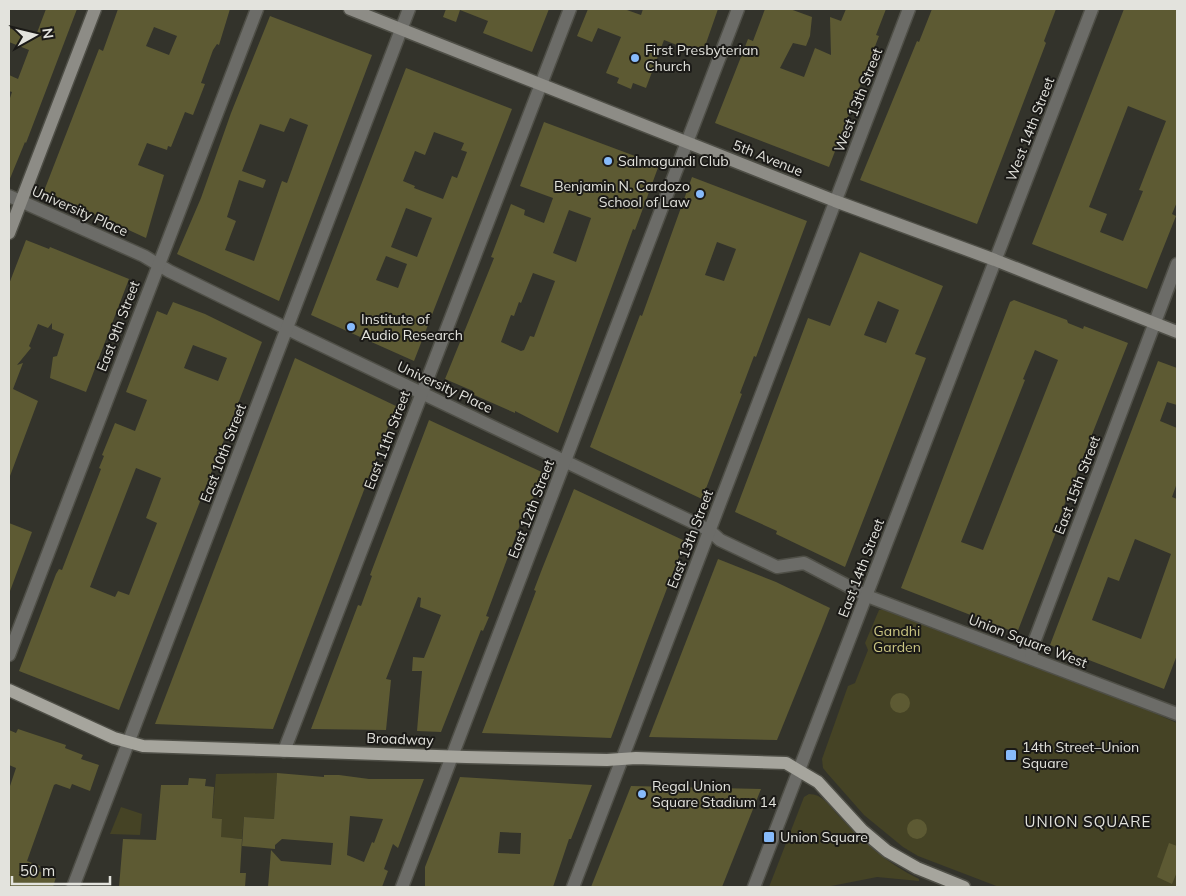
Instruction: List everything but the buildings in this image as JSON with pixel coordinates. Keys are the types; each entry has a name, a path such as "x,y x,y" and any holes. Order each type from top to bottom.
{"main road":[{"path":"9,233 95,9"},
{"name":"5th Avenue","path":"350,9 688,141 835,201 995,260 1177,332"},
{"name":"Broadway","path":"9,690 128,743 154,746 453,756 636,758 786,763 818,782 862,830 888,851 938,883 964,887"}],"street":[{"name":"East 9th Street","path":"9,654 257,9"},
{"name":"East 10th Street","path":"73,887 409,9"},
{"name":"East 11th Street","path":"284,750 570,9"},
{"name":"East 12th Street","path":"402,887 738,9"},
{"name":"West 13th Street","path":"835,201 908,9"},
{"name":"West 14th Street","path":"995,260 1092,9"},
{"name":"University Place","path":"9,196 566,460 709,530 720,540 777,566 804,563 866,596"},
{"name":"East 13th Street","path":"573,887 835,201"},
{"name":"East 14th Street","path":"754,887 995,260"},
{"name":"East 15th Street","path":"1031,658 1033,645 1177,264"},
{"name":"Union Square West","path":"866,596 1175,711"}],"green space":[{"name":"Gandhi Garden","path":"885,609 1138,706 1177,723 1177,887 999,887 918,856 903,847 864,815 823,768 822,759 848,686 855,683 868,650 865,643 879,610"},
{"path":"277,773 274,819 244,817 242,839 233,838 220,843 222,819 212,818 216,774"},
{"path":"814,794 824,800 874,850 896,866 919,879 919,881 877,877 826,887 769,887 804,797"},
{"path":"121,807 142,814 140,835 110,834"}],"place":[{"name":"First Presbyterian Church","path":"635,58"},
{"name":"Salmagundi Club","path":"608,161"},
{"name":"Benjamin N. Cardozo School of Law","path":"700,194"},
{"name":"Institute of Audio Research","path":"351,327"},
{"name":"14th Street–Union Square","path":"1011,755"},
{"name":"Regal Union Square Stadium 14","path":"642,794"},
{"name":"Union Square","path":"769,837"}],"district":[{"name":"UNION SQUARE","path":"1088,821"}]}
